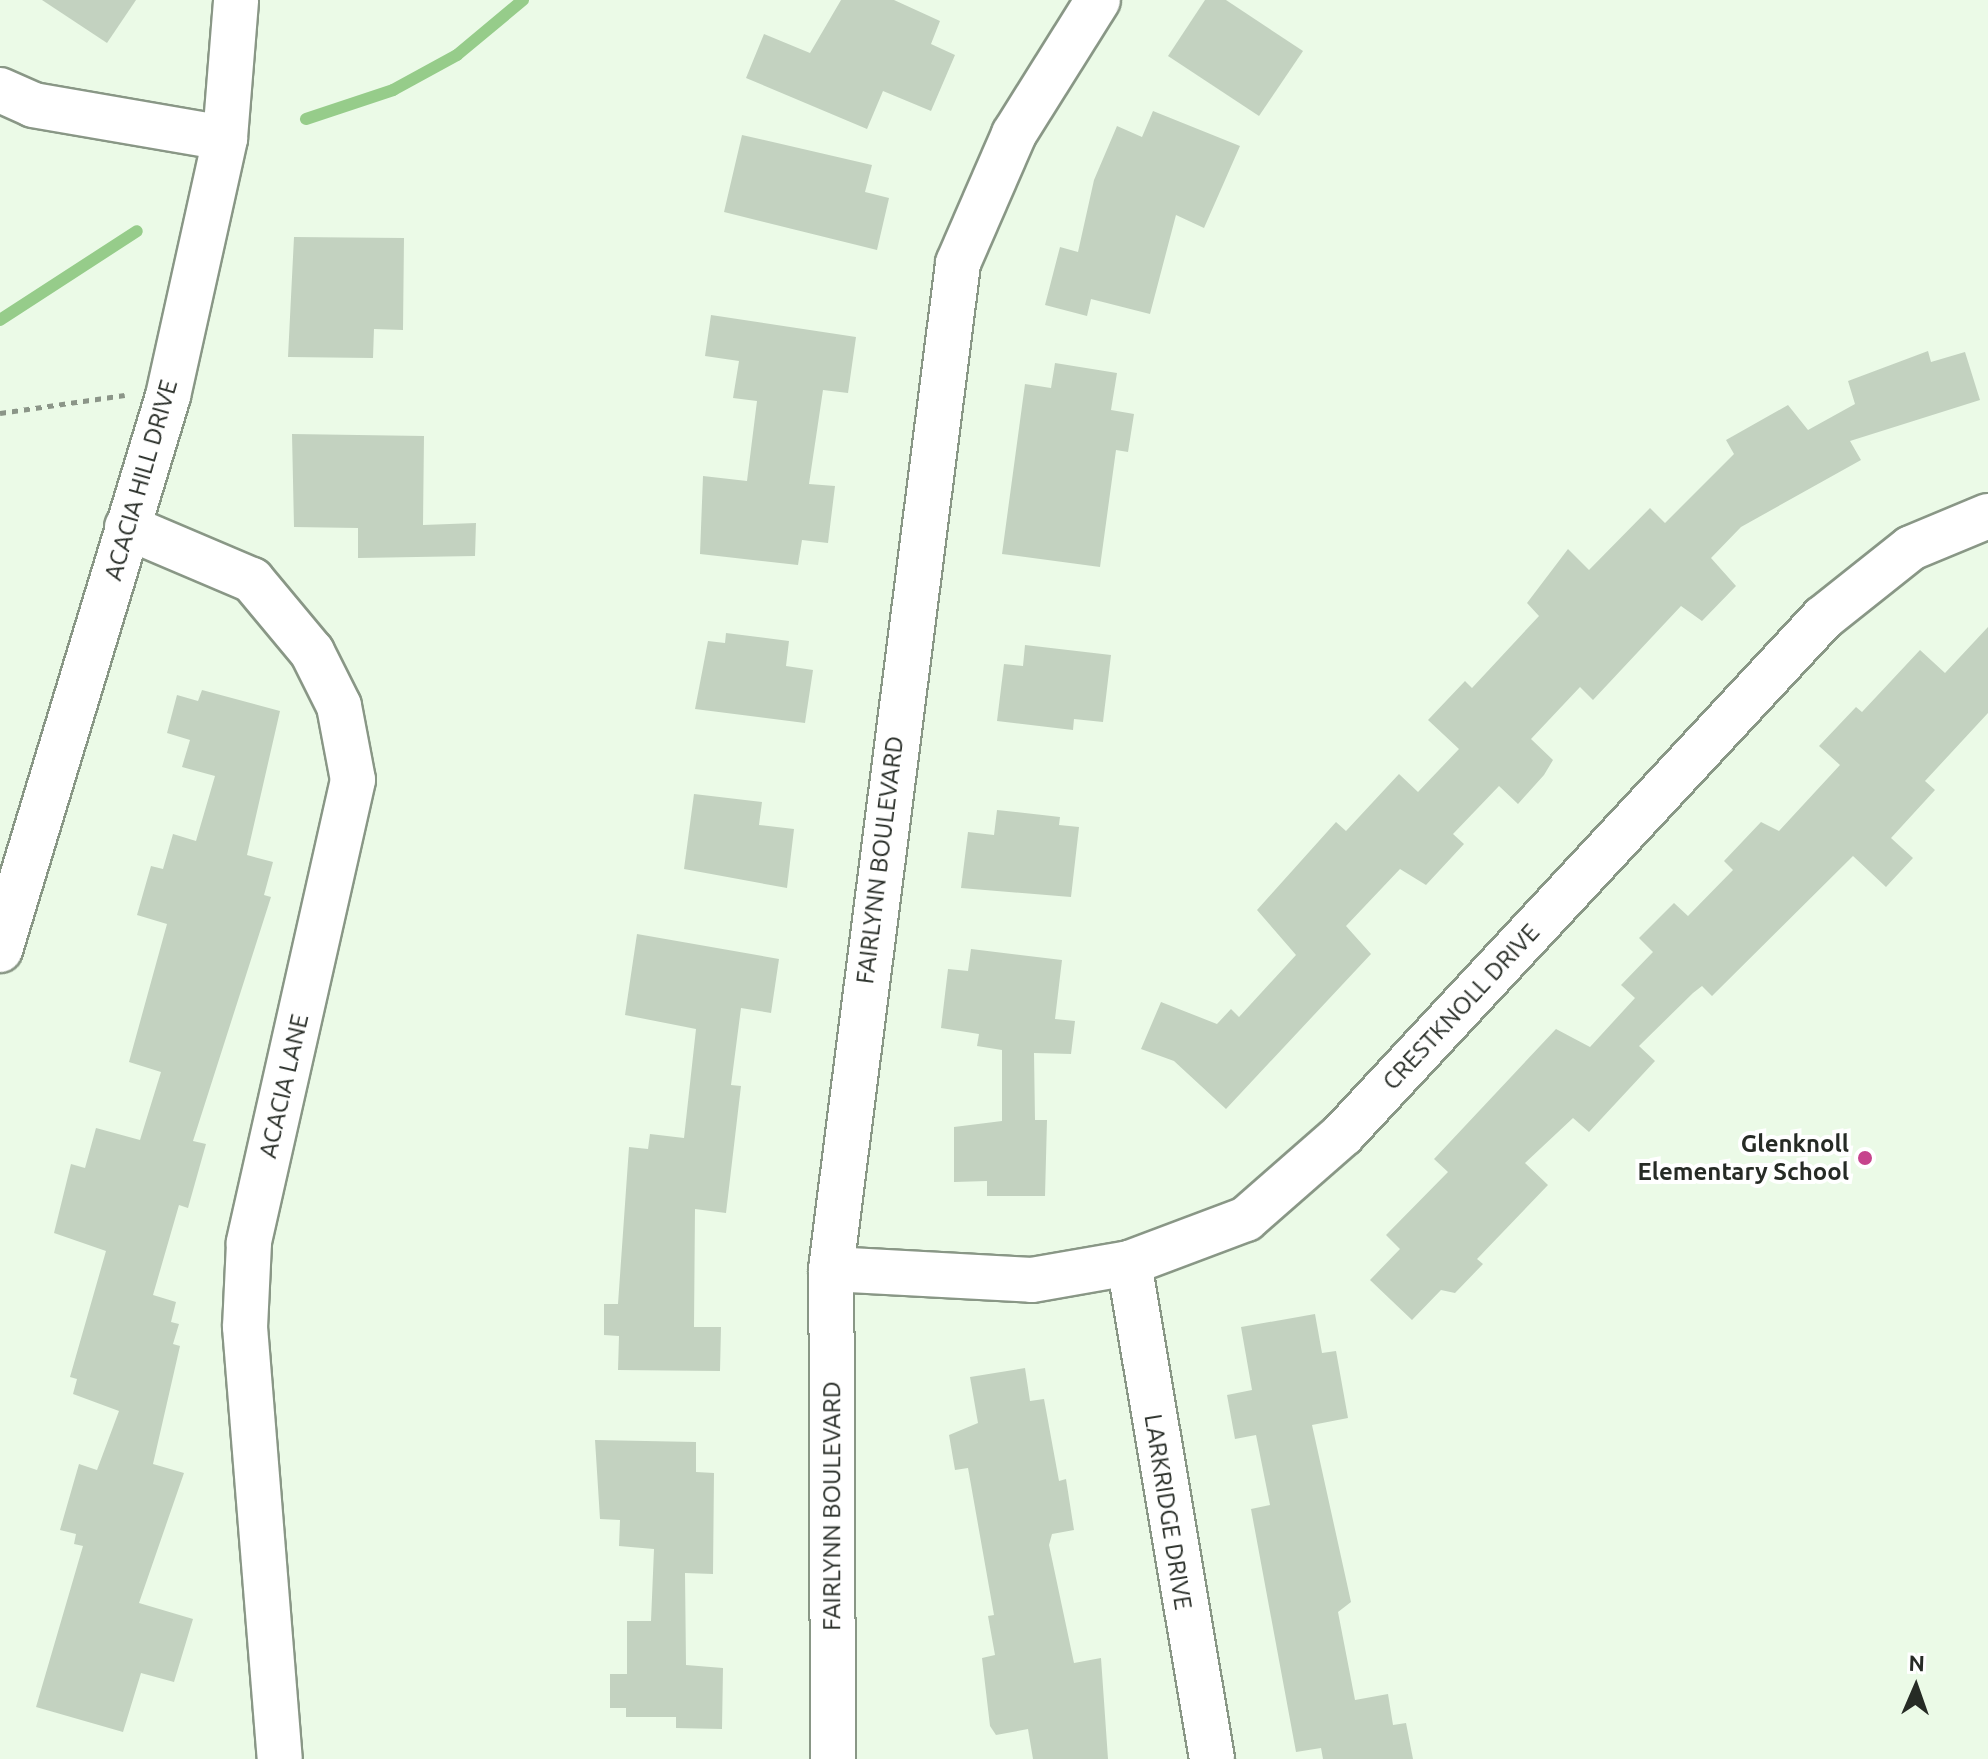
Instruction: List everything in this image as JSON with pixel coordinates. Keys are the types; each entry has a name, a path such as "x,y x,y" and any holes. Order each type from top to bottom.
{"street":[{"name":"ACACIA HILL DRIVE","path":"0,950 168,396 225,138 236,0"},
{"name":"FAIRLYNN BOULEVARD","path":"833,1759 831,1269 958,263 1014,134 1098,0"},
{"path":"0,90 33,105 225,138"},
{"name":"CRESTKNOLL DRIVE","path":"831,1269 1032,1280 1129,1263 1246,1219 1343,1134 1823,618 1911,548 1988,516"},
{"name":"ACACIA LANE","path":"127,527 252,580 312,652 339,706 353,780 249,1243 245,1327 280,1759"},
{"name":"LARKRIDGE DRIVE","path":"1129,1263 1212,1759"}],"path":[{"path":"0,413 60,399 168,396"}],"building":[{"path":"42,0 136,0 107,43"},
{"path":"841,0 894,0 940,21 931,44 955,55 931,111 883,91 867,129 746,78 764,34 810,53"},
{"path":"1205,0 1226,0 1303,51 1259,116 1168,56"},
{"path":"1153,111 1240,146 1204,228 1176,215 1150,314 1091,299 1087,316 1045,305 1060,247 1078,252 1094,180 1117,126 1142,137"},
{"path":"742,135 872,165 865,192 889,198 877,250 724,212"},
{"path":"294,237 404,238 403,330 374,329 373,358 288,357"},
{"path":"711,315 856,337 848,393 823,390 809,484 835,486 828,543 802,540 798,565 700,554 703,476 747,481 757,401 733,398 739,361 705,356"},
{"path":"1928,351 1931,362 1965,352 1980,400 1850,441 1861,460 1741,527 1711,558 1736,586 1702,621 1681,606 1593,700 1580,687 1531,739 1553,760 1544,775 1518,804 1499,786 1453,834 1464,844 1426,885 1400,869 1346,926 1371,954 1226,1109 1174,1061 1141,1049 1161,1002 1217,1024 1231,1009 1239,1017 1296,955 1257,910 1336,822 1346,831 1399,774 1418,792 1459,749 1428,720 1465,681 1472,688 1539,616 1527,603 1568,549 1589,570 1650,508 1665,523 1734,454 1726,440 1788,405 1808,430 1855,404 1848,381"},
{"path":"1055,363 1117,373 1111,410 1134,414 1128,452 1116,450 1100,567 1002,554 1025,384 1051,388"},
{"path":"292,434 424,436 423,525 476,523 475,556 358,558 358,528 294,527"},
{"path":"1988,627 1988,713 1925,781 1935,790 1891,838 1913,858 1886,887 1853,856 1712,996 1702,986 1693,993 1639,1046 1655,1061 1589,1132 1573,1118 1525,1163 1548,1185 1477,1259 1483,1264 1455,1293 1441,1290 1412,1320 1370,1280 1400,1249 1386,1235 1448,1172 1434,1159 1556,1029 1590,1047 1635,998 1621,985 1653,952 1639,938 1674,903 1688,916 1733,870 1724,861 1761,822 1779,831 1840,765 1819,746 1856,707 1862,712 1920,650 1945,673"},
{"path":"726,633 789,641 786,666 813,670 805,723 695,709 708,641 725,643"},
{"path":"1025,645 1111,655 1103,722 1074,719 1073,730 997,721 1004,664 1023,666"},
{"path":"202,690 280,711 247,855 273,862 264,895 271,897 193,1141 206,1144 188,1208 179,1205 153,1295 176,1302 171,1322 179,1324 173,1344 180,1346 153,1464 184,1473 139,1603 193,1619 174,1682 141,1673 123,1732 36,1707 83,1546 74,1544 76,1534 60,1530 79,1464 97,1470 119,1411 73,1394 77,1379 70,1377 106,1251 54,1233 71,1164 85,1168 96,1128 140,1140 161,1072 129,1062 167,924 137,915 151,866 163,869 173,834 196,841 215,776 182,767 190,740 167,733 177,695 198,701"},
{"path":"694,794 762,802 759,825 794,829 787,888 684,869"},
{"path":"997,810 1060,817 1059,825 1079,827 1071,897 961,888 968,832 994,835"},
{"path":"637,934 779,959 771,1013 741,1008 731,1085 741,1086 726,1213 695,1209 694,1327 721,1327 720,1371 618,1370 619,1336 604,1335 604,1304 618,1304 629,1147 648,1149 650,1134 684,1138 696,1029 625,1015"},
{"path":"971,949 1062,960 1055,1019 1075,1021 1071,1054 1034,1053 1035,1120 1047,1120 1045,1196 987,1196 987,1181 954,1182 954,1127 1002,1121 1002,1050 977,1046 979,1034 941,1028 948,969 968,971"},
{"path":"1315,1314 1322,1353 1336,1351 1348,1418 1312,1425 1351,1602 1338,1612 1355,1700 1388,1694 1393,1725 1406,1723 1413,1759 1323,1759 1321,1748 1296,1752 1251,1509 1270,1505 1256,1435 1235,1439 1227,1395 1252,1390 1241,1327"},
{"path":"1025,1368 1030,1401 1044,1399 1059,1481 1066,1479 1074,1530 1052,1534 1049,1545 1074,1663 1101,1658 1108,1759 1033,1759 1028,1729 996,1735 990,1726 982,1658 995,1655 988,1616 994,1615 968,1468 955,1470 949,1435 978,1423 970,1377"},
{"path":"595,1440 696,1442 696,1472 714,1473 713,1574 685,1573 686,1665 723,1668 722,1729 676,1728 676,1717 626,1717 626,1708 610,1708 610,1674 627,1674 627,1621 651,1621 654,1549 619,1546 620,1520 600,1519"}],"waterway":[{"path":"306,119 393,90 457,55 523,0"},
{"path":"0,320 137,231"}],"place":[{"name":"Glenknoll Elementary School","path":"1865,1158"}]}
